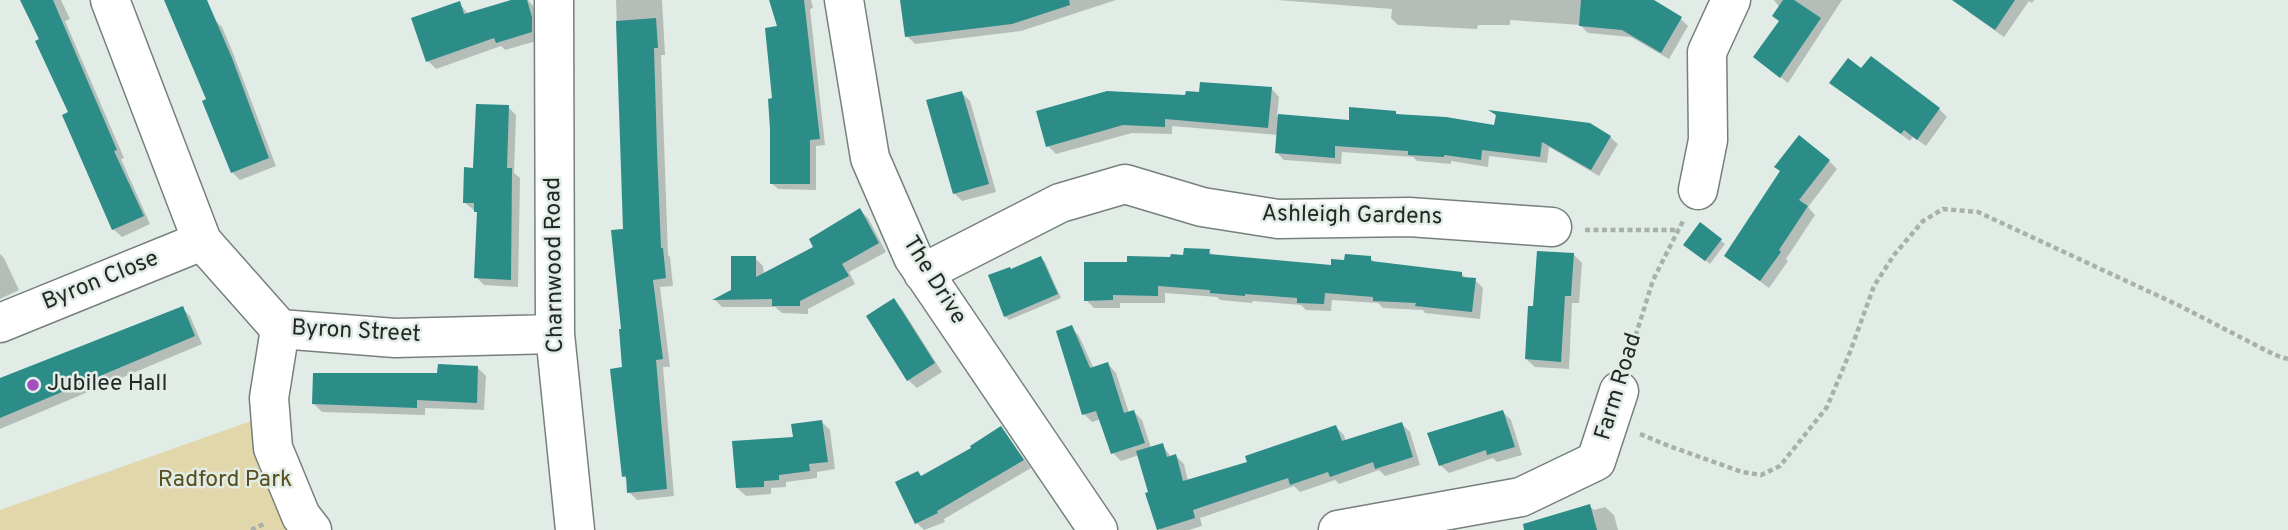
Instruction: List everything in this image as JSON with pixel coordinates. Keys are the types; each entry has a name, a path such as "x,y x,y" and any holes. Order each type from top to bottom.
{"street":[{"name":"Byron Street","path":"110,0 202,242 280,329 395,338 555,334"},
{"name":"Charnwood Road","path":"554,0 555,334 575,530"},
{"name":"The Drive","path":"844,0 870,158 912,257 1098,530"},
{"path":"1698,190 1708,140 1707,52 1731,0"},
{"name":"Ashleigh Gardens","path":"923,273 1060,203 1125,184 1202,207 1278,219 1409,217 1552,227"},
{"name":"Byron Close","path":"0,323 202,242"},
{"path":"280,329 269,398 273,448 301,516 312,530"},
{"name":"Farm Road","path":"1338,530 1521,497 1596,461 1615,405"}],"path":[{"name":"Farm Road","path":"1615,405 1653,280 1698,190"},
{"path":"1615,405 1669,446 1742,472 1761,475 1780,466 1826,407 1874,286 1894,255 1923,222 1943,209 1978,212 2288,359"},
{"path":"1552,227 1597,231 1679,230"},
{"path":"251,530 266,523"}],"green space":[{"name":"Radford Park","path":"254,420 299,530 0,530 0,510"}],"building":[{"path":"20,0 53,0 117,150 114,151 144,216 112,230 62,115 68,112 35,41 39,39"},
{"path":"164,0 207,0 269,158 231,173 202,101 206,99"},
{"path":"511,0 527,0 532,17 532,32 496,43 494,38 426,62 411,18 460,1 464,14"},
{"path":"769,0 804,0 820,139 810,140 810,184 770,184 768,99 772,98 765,28 777,26"},
{"path":"900,0 1069,0 1070,5 1012,24 905,37"},
{"path":"1581,0 1654,0 1682,17 1661,53 1622,30 1579,26"},
{"path":"1783,0 1794,0 1821,18 1780,78 1753,57 1779,21 1772,16"},
{"path":"1952,0 2015,0 1995,30"},
{"path":"656,18 658,48 654,48 657,150 661,248 666,278 653,280 663,359 656,360 667,489 627,493 626,476 622,477 610,369 622,367 611,230 623,229 616,21"},
{"path":"1871,56 1940,108 1917,140 1904,130 1901,134 1829,83 1848,58 1861,68"},
{"path":"1200,82 1272,87 1268,128 1165,119 1165,127 1123,125 1046,147 1036,111 1107,91 1185,95 1186,91 1199,92"},
{"path":"962,91 989,184 953,194 926,100"},
{"path":"476,104 509,105 507,168 512,168 511,280 474,278 477,212 474,212 474,203 463,203 464,167 473,168"},
{"path":"1349,107 1494,125 1496,115 1488,110 1590,123 1611,136 1591,170 1542,142 1540,157 1482,150 1481,160 1335,146 1335,158 1275,153 1278,114 1349,120"},
{"path":"1799,135 1830,160 1799,200 1808,206 1760,281 1724,256 1780,171 1774,167"},
{"path":"860,208 879,243 842,264 849,276 800,301 800,306 772,306 772,299 712,300 731,290 731,256 756,256 756,277 813,247 809,239"},
{"path":"1700,222 1722,239 1705,261 1683,245"},
{"path":"1184,248 1210,249 1209,254 1331,265 1331,259 1344,260 1345,254 1371,256 1371,261 1462,272 1462,277 1476,278 1472,312 1415,306 1416,303 1373,301 1373,297 1325,293 1324,304 1297,303 1297,298 1210,293 1210,290 1158,286 1158,296 1113,295 1113,300 1084,301 1084,262 1127,262 1127,256 1170,257 1171,254 1183,255"},
{"path":"1537,251 1574,253 1571,296 1565,296 1561,362 1525,359 1528,306 1533,306"},
{"path":"1041,256 1058,294 1004,317 988,275 1010,267 1011,269"},
{"path":"894,298 935,363 907,381 866,316"},
{"path":"183,306 195,336 0,418 0,378"},
{"path":"1072,325 1090,368 1108,362 1124,413 1134,410 1145,443 1111,454 1096,411 1082,415 1056,331"},
{"path":"438,364 478,366 477,403 417,400 417,408 312,404 313,373 437,373"},
{"path":"1503,410 1515,447 1487,455 1486,450 1439,466 1427,433"},
{"path":"822,420 828,462 809,464 810,471 779,475 779,480 764,481 764,487 736,488 732,441 793,437 791,424"},
{"path":"1402,422 1413,457 1375,469 1373,462 1330,477 1328,472 1290,485 1288,478 1193,510 1195,518 1157,530 1136,451 1163,443 1167,457 1176,454 1183,481 1247,462 1245,456 1336,425 1342,441"},
{"path":"1001,426 1024,460 937,511 938,513 915,524 895,482 918,471 921,476 971,448 970,446"},
{"path":"1590,504 1597,530 1524,530 1523,524"}],"place":[{"name":"Jubilee Hall","path":"33,385"}]}
